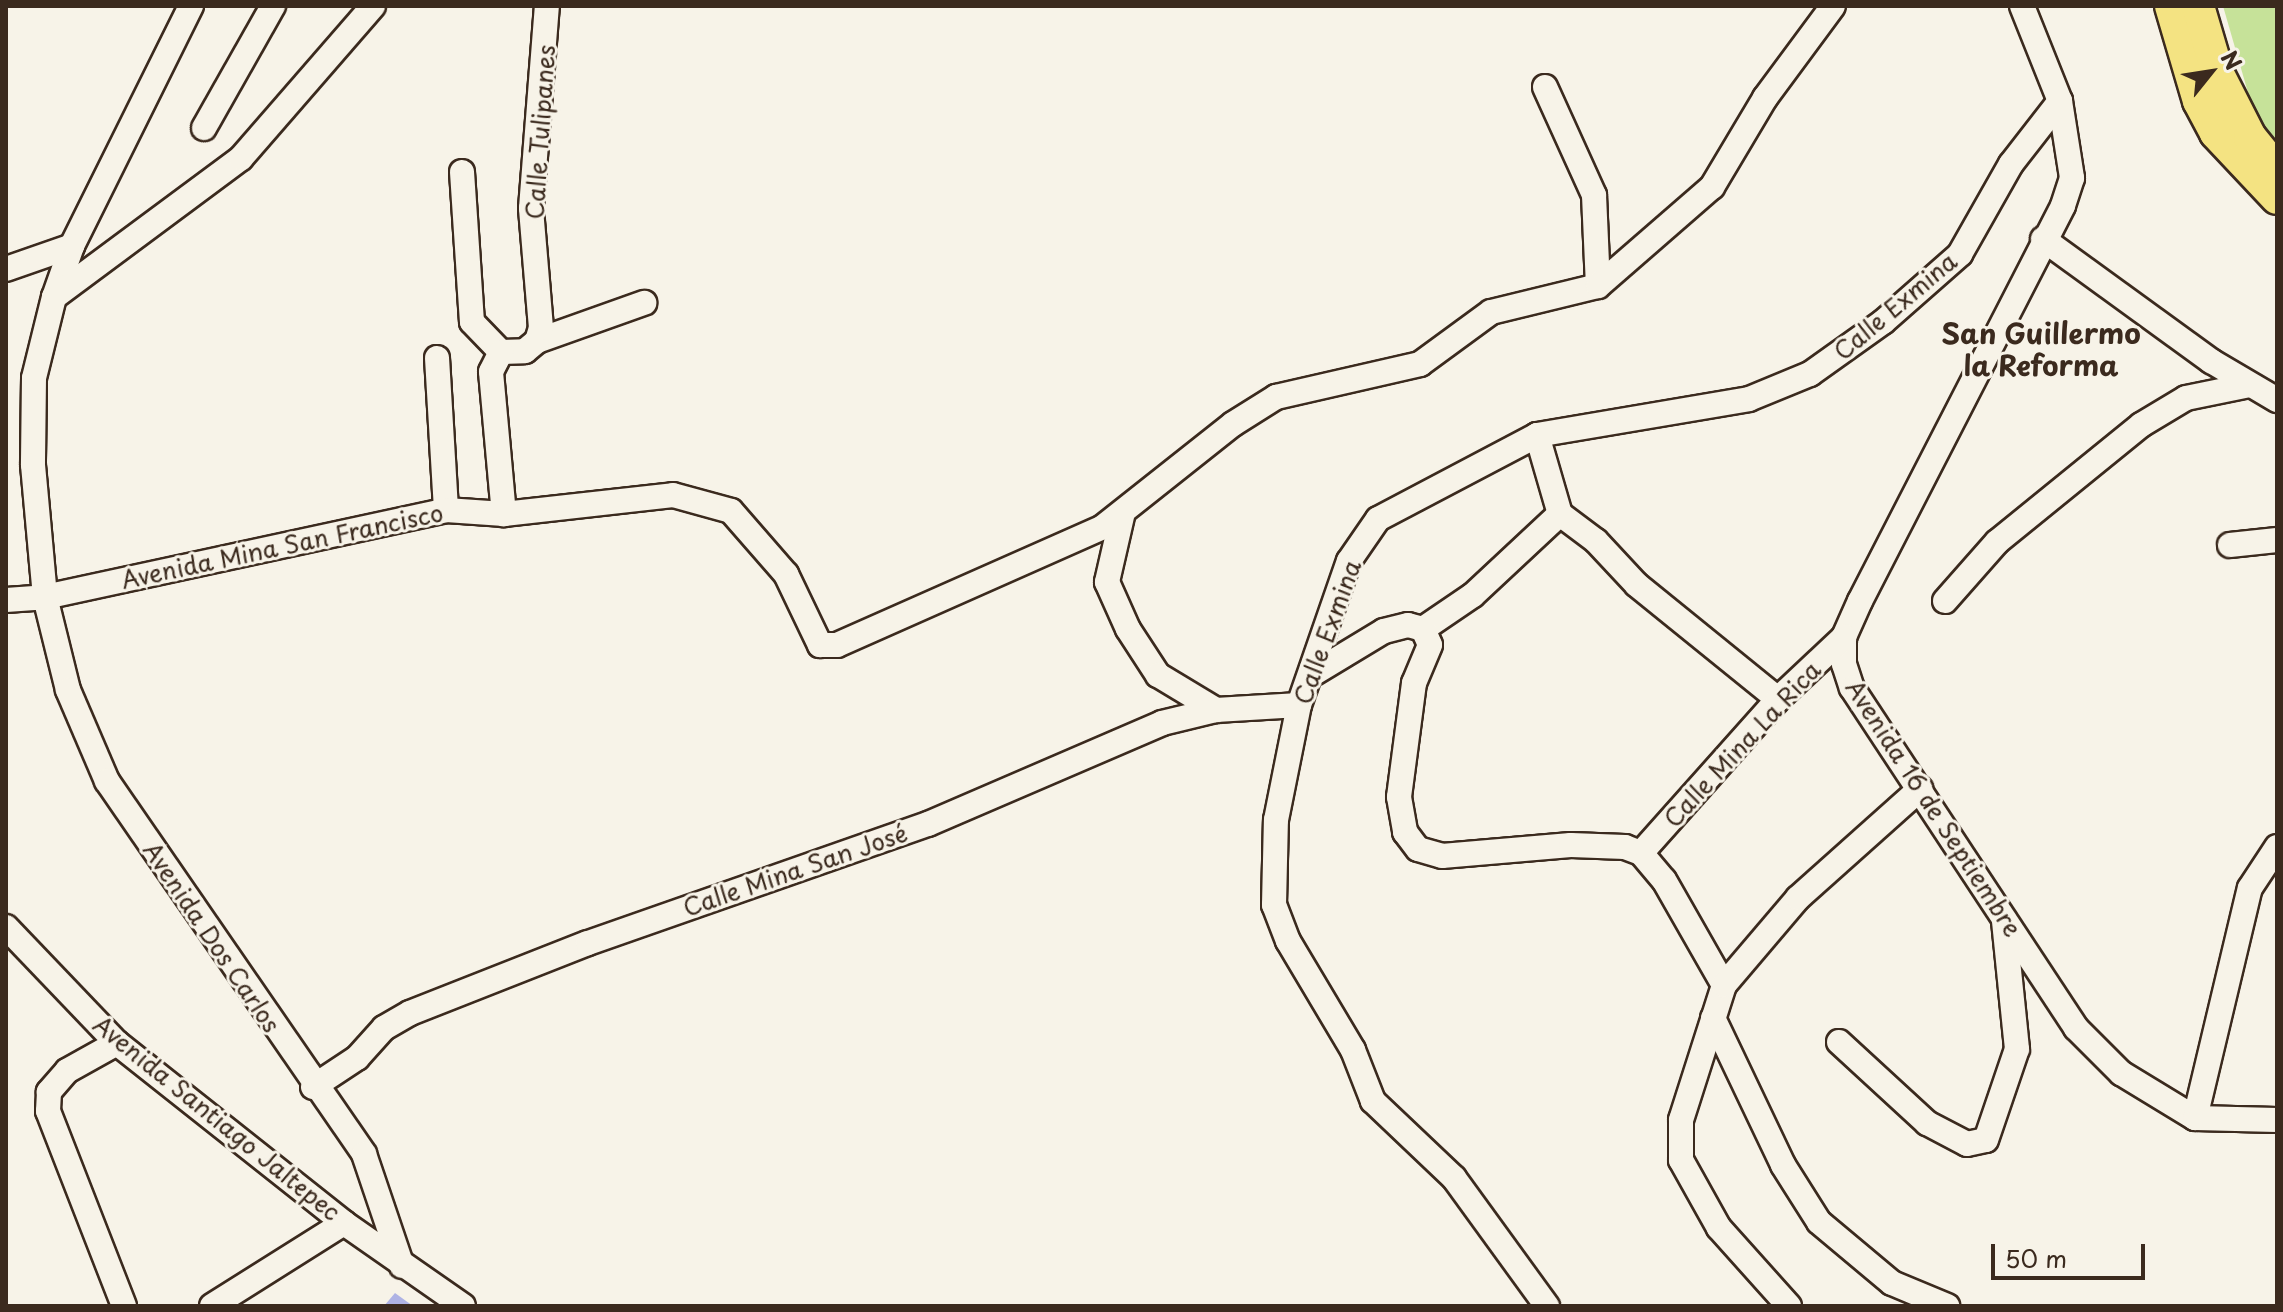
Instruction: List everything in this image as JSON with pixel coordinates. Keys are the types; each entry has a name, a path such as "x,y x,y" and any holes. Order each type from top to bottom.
{"main road":[{"path":"2171,6 2205,112 2240,162 2277,198"},
{"path":"2198,6 2218,74 2250,137 2277,170"}],"street":[{"name":"Avenida Dos Carlos","path":"191,6 72,246 54,297 34,378 33,465 45,597 68,690 107,781 313,1087 364,1154 402,1266"},
{"path":"204,128 273,6"},
{"path":"54,297 241,158 373,6"},
{"name":"Calle Tulipanes","path":"537,341 541,314 531,208 547,6"},
{"path":"1598,286 1712,187 1765,98 1833,6"},
{"path":"1844,637 2072,178 2060,101 2022,6"},
{"path":"1545,87 1594,195 1598,286"},
{"name":"Calle Exmina","path":"1547,1306 1454,1178 1373,1101 1353,1050 1288,941 1274,905 1276,820 1299,705 1349,561 1378,519 1537,435 1749,399 1810,374 1883,322 1960,254 2011,164 2060,101"},
{"path":"462,172 472,322 501,352 525,351 537,341 644,303"},
{"path":"2043,239 2250,385 2277,400"},
{"path":"6,269 72,246"},
{"name":"Avenida Mina San Francisco","path":"6,600 45,597 446,510 504,514 673,495 707,500 731,511 752,531 786,574 820,645 837,645 1103,527 1233,424 1276,397 1420,364 1491,312 1598,286"},
{"path":"501,352 491,372 504,514"},
{"path":"437,358 446,510"},
{"path":"1945,601 1997,542 2141,425 2186,398 2250,385"},
{"path":"1537,435 1560,514 1778,699"},
{"path":"1123,512 1107,582 1128,629 1158,675 1216,710"},
{"path":"1311,675 1384,631 1408,625 1423,629 1473,595 1560,514"},
{"path":"2230,545 2277,540"},
{"path":"1423,629 1430,645 1414,683 1399,797 1405,832 1418,849 1442,856 1571,845 1625,847 1641,853 1664,880 1724,985"},
{"name":"Calle Mina La Rica","path":"1641,853 1778,699 1844,637"},
{"name":"Avenida 16 de Septiembre","path":"1844,637 1844,664 1852,688 2076,1028 2121,1073 2195,1118"},
{"name":"Calle Mina San José","path":"313,1087 357,1058 384,1028 410,1013 588,943 928,824 1162,723 1216,710 1299,705"},
{"path":"1789,1306 1719,1228 1681,1160 1681,1120 1724,985 1798,898 1920,789"},
{"path":"2277,847 2250,888 2195,1118 2277,1120"},
{"path":"1839,1042 1927,1123 1967,1144 1986,1140 2017,1049 2004,917"},
{"name":"Avenida Santiago Jaltepec","path":"6,927 117,1043 344,1223 463,1306"},
{"path":"1713,1018 1783,1165 1819,1222 1892,1283 1947,1306"},
{"path":"117,1043 67,1071 49,1092 48,1111 124,1306"},
{"path":"212,1306 344,1223"}],"green space":[{"path":"2223,6 2277,6 2277,193"}],"building":[{"path":"395,1293 413,1306 384,1306"}],"district":[{"name":"San Guillermo la Reforma","path":"2041,349"}]}
